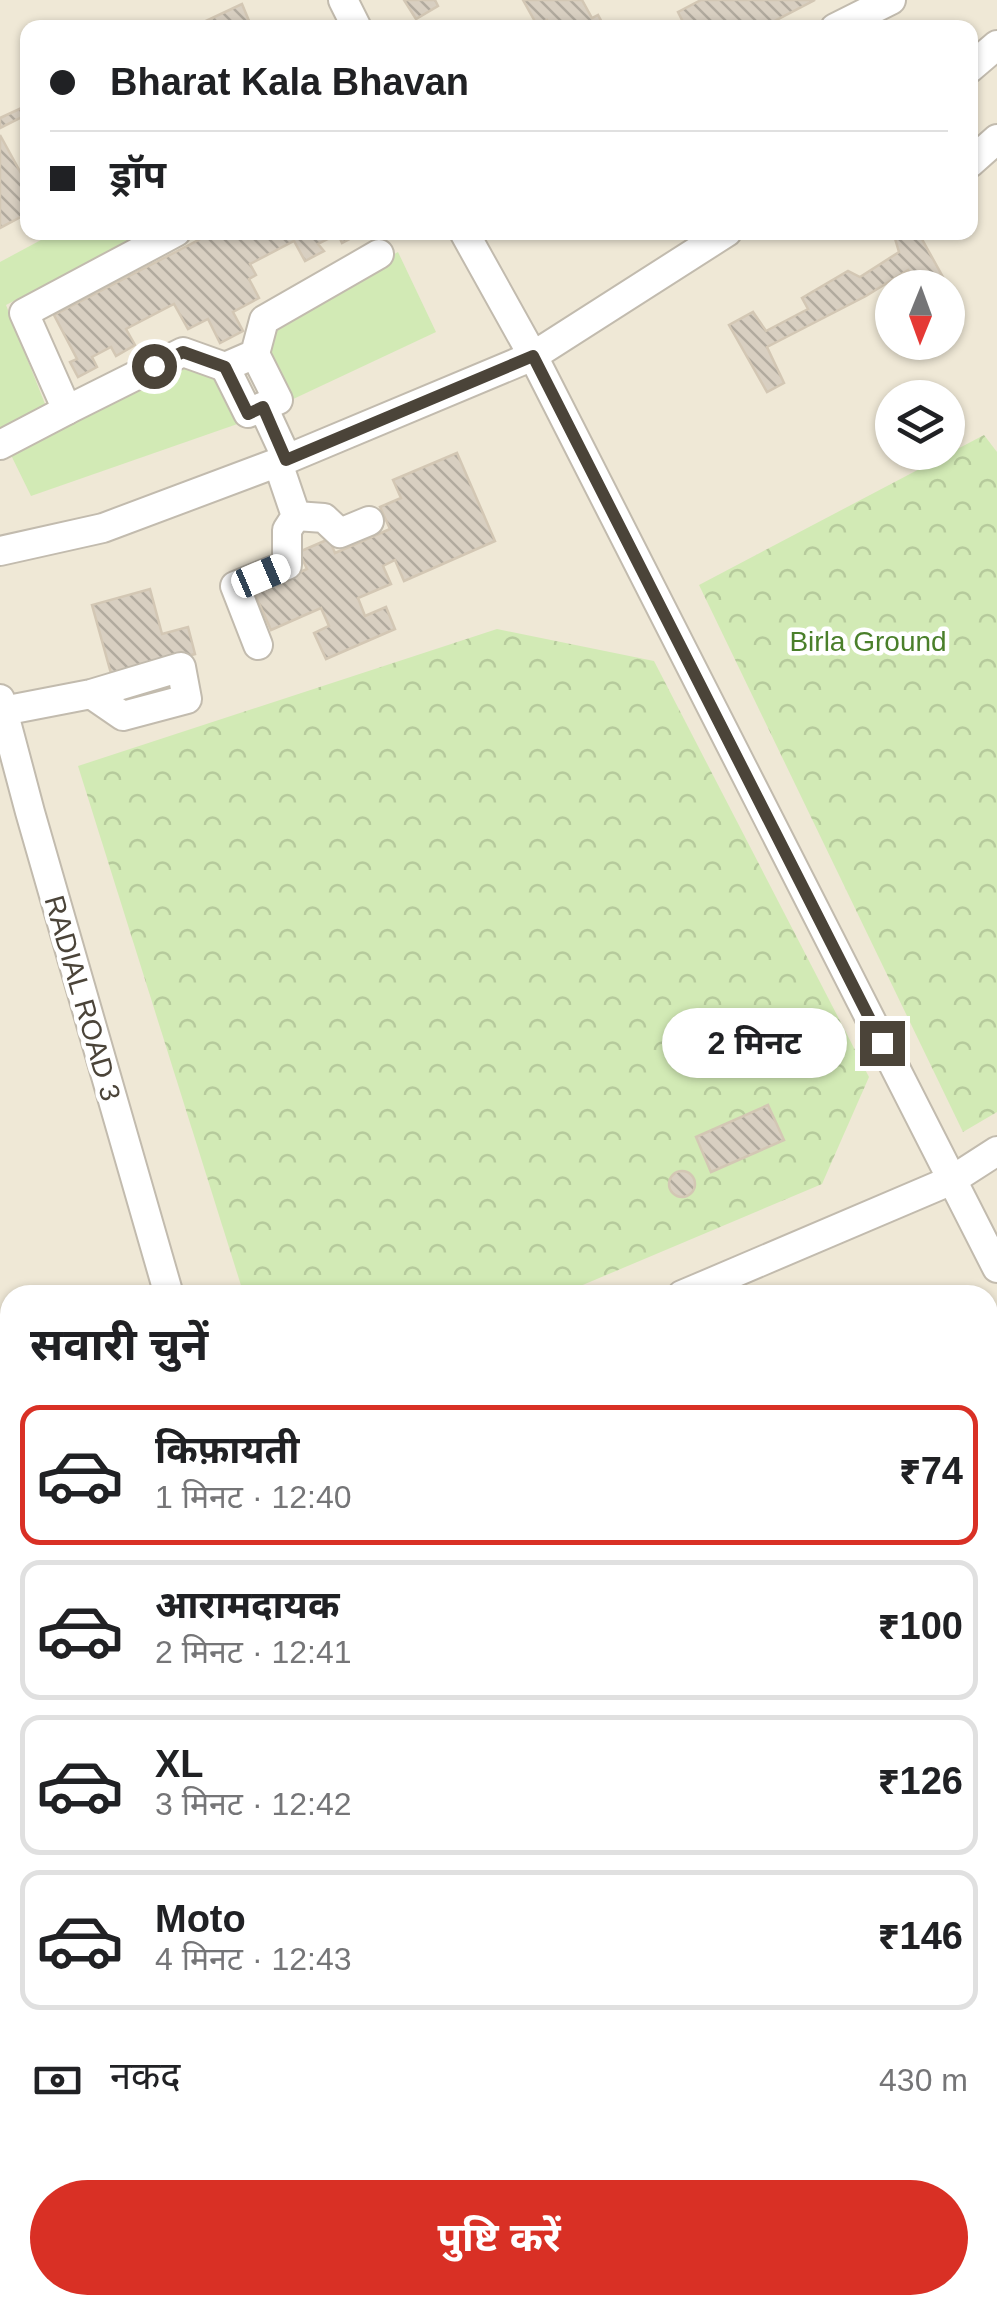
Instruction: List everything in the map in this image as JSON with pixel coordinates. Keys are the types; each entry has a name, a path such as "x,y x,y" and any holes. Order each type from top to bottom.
{"lane":[{"path":"851,20 892,0"},
{"path":"67,410 24,313 161,240"},
{"path":"468,240 533,356 997,1268"},
{"path":"0,551 102,528 282,461 533,356 714,240"},
{"path":"225,367 248,414 278,400 255,354 264,320 379,254"},
{"path":"0,445 183,352 225,367 255,354"},
{"path":"258,644 235,586 287,565 288,530 296,516 263,407"},
{"path":"296,516 324,518 340,533 369,520"},
{"path":"2,705 91,694"},
{"name":"RADIAL ROAD 3","path":"2,705 167,1285"},
{"path":"705,1285 952,1180 997,1151"}],"shaded area":[{"path":"0,0 997,0 997,1285 0,1285"}],"green space":[{"path":"41,240 132,240 6,305 47,409 0,433 0,262"},
{"path":"398,252 436,332 289,401 262,352 276,319"},
{"path":"174,366 222,375 246,421 31,496 9,451"},
{"name":"Birla Ground","path":"984,435 997,452 997,1112 963,1132 699,585 918,470 965,470 965,445"},
{"path":"497,629 654,661 869,1077 822,1184 583,1285 241,1285 78,766"}],"building":[{"path":"404,0 435,0 438,6 416,19"},
{"path":"523,0 582,0 592,18 598,15 601,20 547,20 534,20"},
{"path":"701,0 815,0 776,20 682,20 678,12"},
{"path":"242,4 249,20 208,20"},
{"path":"20,109 20,118 0,128 0,118"},
{"path":"0,135 20,171 20,217 0,228"},
{"path":"199,240 326,240 318,244 324,251 305,261 294,241 250,264 256,275 249,279 259,298 233,312 243,331 220,343 208,319 188,329 174,304 126,329 135,345 116,356 111,347 92,357 97,367 78,377 70,362 77,359 54,315"},
{"path":"895,240 922,240 939,270 875,270 875,290 767,347 784,383 767,392 729,325 753,312 766,331 808,309 802,298 848,271 860,277 899,252"},
{"path":"457,453 495,541 404,581 395,560 383,566 391,584 358,598 365,616 386,607 395,629 326,659 314,633 329,626 321,608 271,630 254,592 307,569 299,552 329,539 335,553 390,529 380,507 401,498 393,480"},
{"path":"150,589 162,634 188,627 195,654 112,677 92,605"},
{"path":"768,1105 784,1140 711,1172 696,1137"},
{"path":"682,1171 691,1175 695,1184 691,1193 682,1197 673,1193 669,1184 673,1175"}],"route":[{"path":"154,366 183,352 225,367 248,414 263,407 286,460 533,356 882,1043"}]}
